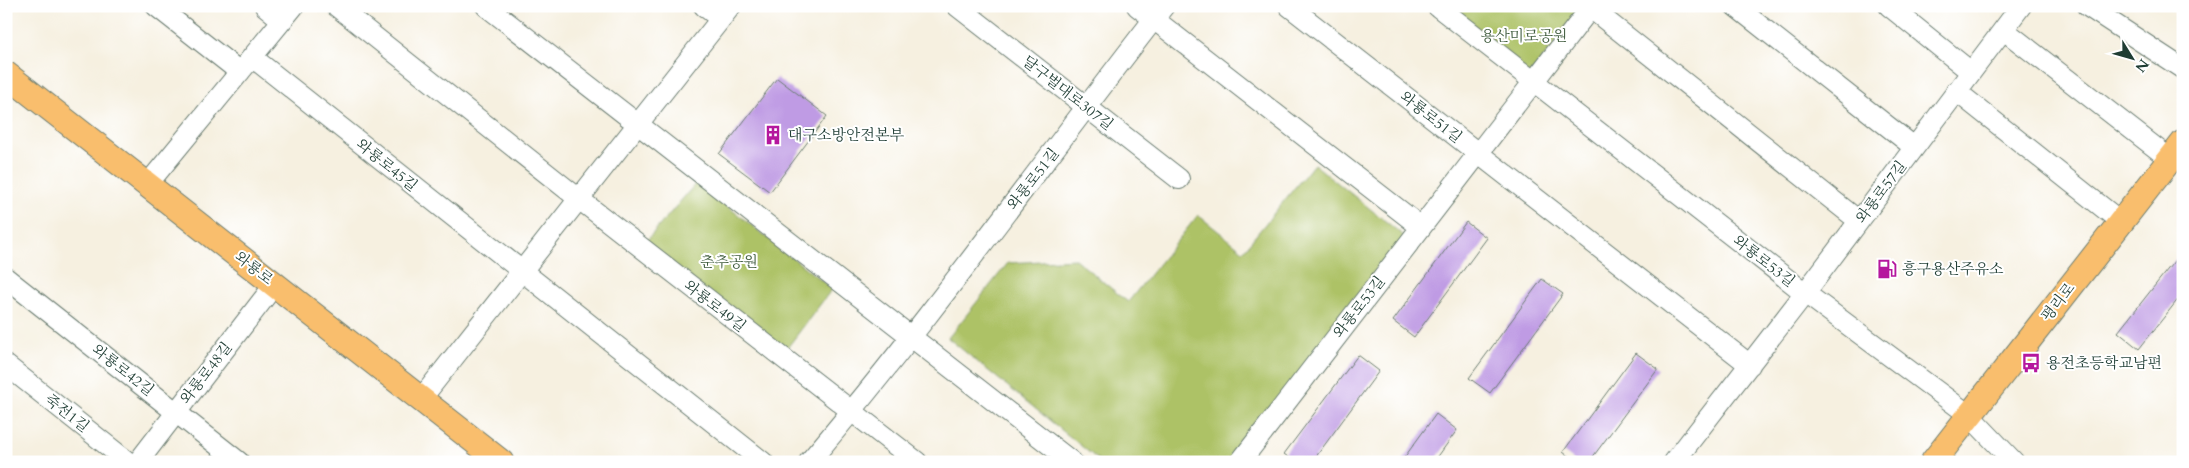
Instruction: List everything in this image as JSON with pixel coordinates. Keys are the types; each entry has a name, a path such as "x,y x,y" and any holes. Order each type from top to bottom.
{"main road":[{"name":"와룡로","path":"8,78 148,185 501,462"},
{"name":"평리로","path":"1933,462 2177,151"}],"street":[{"name":"와룡로45길","path":"156,6 246,64 522,272"},
{"path":"148,185 288,13 265,6"},
{"path":"336,6 579,199"},
{"path":"486,6 1072,462"},
{"path":"420,399 726,13 704,6"},
{"name":"달구벌대로307길","path":"957,6 1179,179"},
{"path":"1138,6 1159,13 1421,227"},
{"name":"와룡로51길","path":"1289,6 1478,154"},
{"path":"1437,6 1534,81"},
{"path":"1735,6 1914,147"},
{"path":"1888,6 1971,72"},
{"name":"와룡로57길","path":"1674,462 1750,365 2021,6"},
{"path":"2087,6 2183,69"},
{"name":"와룡로53길","path":"1240,462 1590,7 1859,220"},
{"name":"와룡로51길","path":"809,462 852,412 1159,13"},
{"path":"2004,30 2177,151"},
{"name":"와룡로53길","path":"1534,81 1805,292"},
{"path":"1956,91 2121,222"},
{"path":"1478,154 1750,365"},
{"name":"와룡로49길","path":"579,199 852,412"},
{"path":"522,272 763,462"},
{"name":"와룡로42길","path":"6,278 239,462"},
{"name":"와룡로48길","path":"138,462 275,284"},
{"path":"1805,292 1969,414 2014,462"},
{"name":"죽전1길","path":"6,365 128,462"},
{"path":"852,412 917,462"}],"green space":[{"name":"용산미로공원","path":"1439,6 1584,6 1529,76"},
{"path":"1314,164 1409,240 1231,462 1101,462 948,338 1008,263 1075,259 1128,302 1198,215 1243,251"},
{"name":"춘추공원","path":"697,182 832,289 781,356 641,247"}],"building":[{"name":"대구소방안전본부","path":"777,78 827,116 770,192 719,154"},
{"path":"1466,222 1487,238 1414,337 1393,321"},
{"path":"2183,250 2183,293 2139,349 2118,332"},
{"path":"1542,279 1563,294 1490,393 1469,378"},
{"path":"1636,353 1658,369 1589,462 1576,462 1563,452"},
{"path":"1358,355 1379,371 1312,462 1295,462 1284,454"},
{"path":"1436,414 1457,430 1434,462 1401,462"}],"place":[{"name":"대구소방안전본부","path":"773,135"},
{"name":"흥구용산주유소","path":"1887,269"},
{"name":"용전초등학교남편","path":"2031,363"}]}
